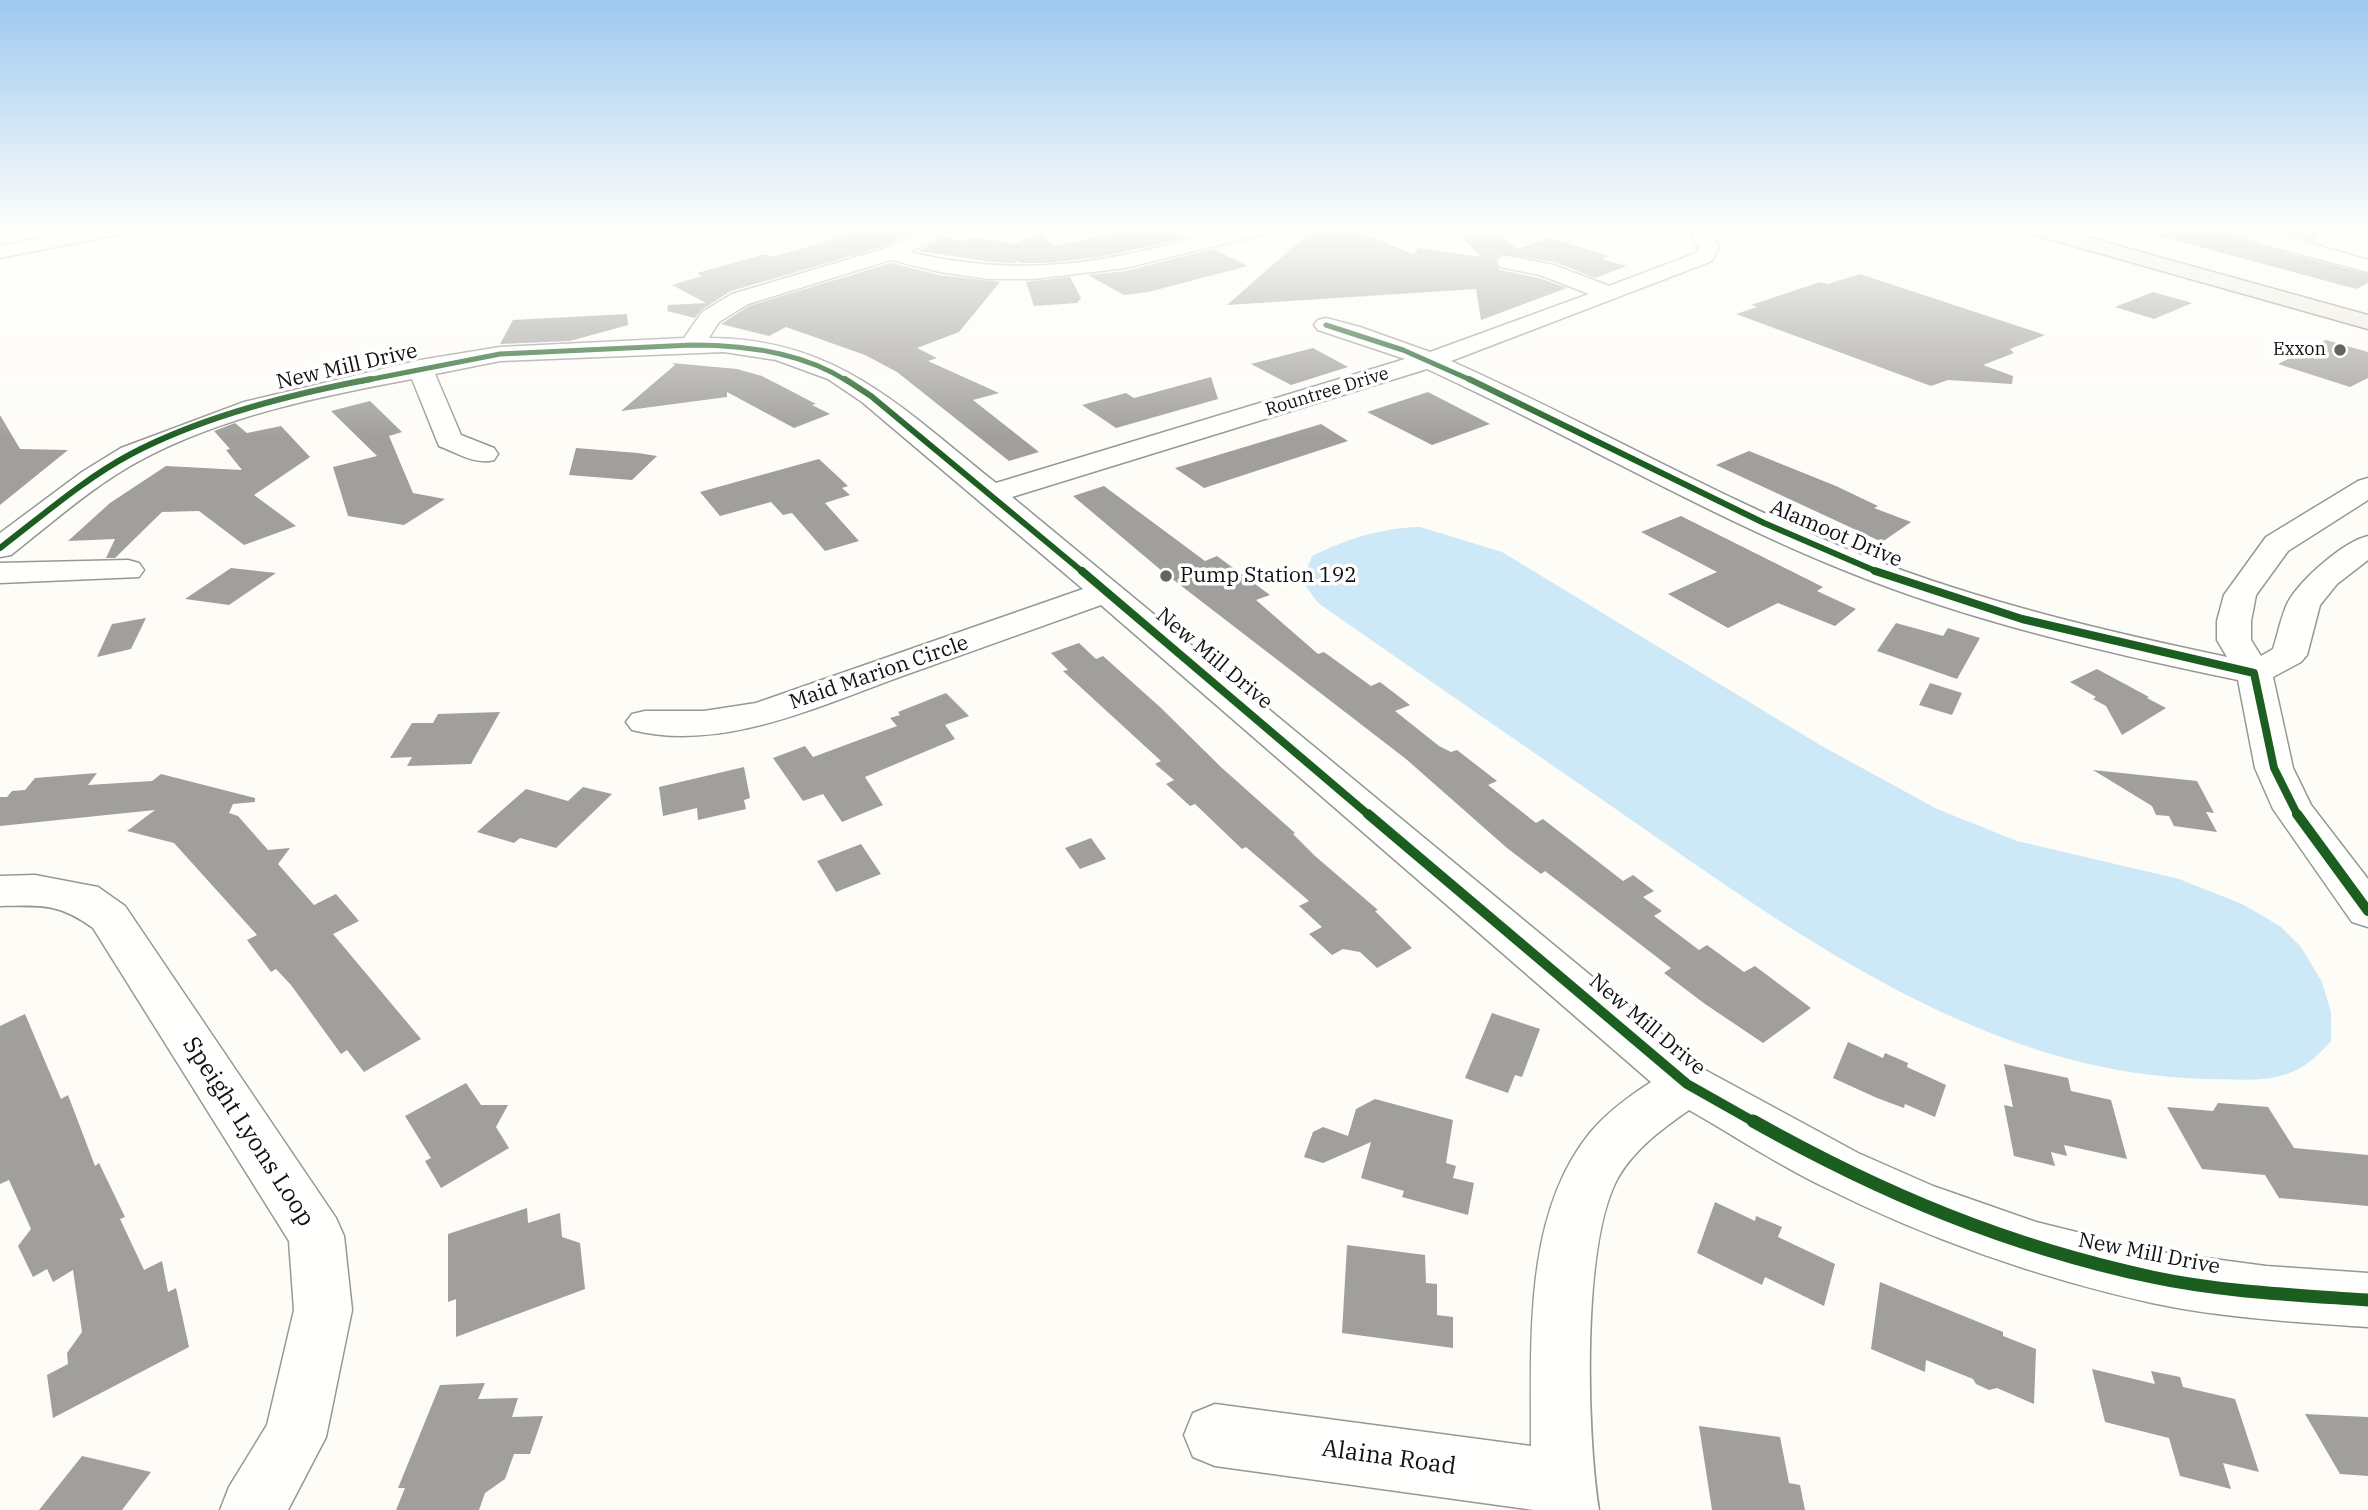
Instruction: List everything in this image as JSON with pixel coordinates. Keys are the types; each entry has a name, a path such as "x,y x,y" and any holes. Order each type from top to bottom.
{"main road":[{"path":"2284,298 2368,322"},
{"path":"2323,298 2368,311"}],"street":[{"path":"692,345 710,317 742,298"},
{"name":"Rountree Drive","path":"991,494 1428,361 1598,298"},
{"name":"Alamoot Drive","path":"1326,324 1368,334 1795,537 1889,577 2053,626 2254,673"},
{"name":"New Mill Drive","path":"0,548 101,472 167,438 253,408 420,367 500,354 692,345 724,345 781,353 837,374 871,396 991,494 1687,1084 1839,1169 1918,1205 2036,1247 2153,1277 2266,1293 2368,1300"},
{"path":"420,367 449,440 484,454"},
{"path":"2368,487 2277,544 2240,595 2234,621 2234,640 2254,673 2274,768 2293,809 2368,912"},
{"path":"2254,673 2290,655 2304,604 2326,578 2368,545"},
{"path":"0,573 128,570"},
{"name":"Maid Marion Circle","path":"645,722 688,725 723,722 764,713 1107,592"},
{"name":"Speight Lyons Loop","path":"0,891 35,890 83,898 109,917 316,1236 323,1310 295,1437 252,1510"},
{"name":"New Mill Drive","path":"1565,1496 1564,1297 1568,1242 1587,1184 1601,1159 1638,1117 1687,1084"},
{"name":"Alaina Road","path":"1216,1435 1565,1496"}],"water":[{"path":"1420,527 1502,552 1820,745 1937,809 2017,841 2179,879 2242,904 2280,926 2301,947 2322,982 2331,1012 2331,1041 2304,1066 2276,1077 2210,1079 2128,1072 2048,1053 1972,1025 1897,990 1755,905 1318,603 1302,581 1312,556 1325,550 1377,532"}],"building":[{"path":"697,298 719,298 701,310 695,318 667,311 668,305 706,303"},
{"path":"774,298 986,298 959,332 917,348 937,358 928,361 999,393 973,400 1039,452 1009,461 897,372 865,355 786,327 769,336 721,324 749,306"},
{"path":"1031,298 1081,298 1077,303 1034,306"},
{"path":"1234,298 1329,298 1227,305"},
{"path":"1478,298 1539,298 1481,320"},
{"path":"1771,298 1934,298 2045,335 2010,349 2014,353 1983,365 2013,376 2012,384 1948,380 1931,386 1736,314 1757,307 1751,305"},
{"path":"2137,298 2176,298 2192,303 2154,319 2115,307"},
{"path":"627,314 628,325 570,341 500,344 513,320"},
{"path":"2326,340 2368,352 2368,378 2350,387 2278,364"},
{"path":"1313,348 1348,367 1291,385 1251,364"},
{"path":"672,363 737,369 762,376 830,414 794,428 727,392 727,397 621,411 675,365"},
{"path":"1211,377 1218,399 1116,428 1082,405 1126,393 1134,398"},
{"path":"1428,392 1490,424 1432,445 1367,412"},
{"path":"370,401 402,432 389,436 413,493 445,499 404,525 348,516 333,467 377,456 331,411"},
{"path":"0,415 20,449 68,450 0,505"},
{"path":"235,423 247,433 281,426 310,457 254,495 296,526 244,545 199,511 162,512 115,558 106,558 115,539 68,541 110,503 166,466 242,470 226,450 230,449 214,431"},
{"path":"1321,424 1348,441 1204,488 1175,468"},
{"path":"576,448 657,456 632,480 569,475"},
{"path":"1749,451 1836,486 1878,506 1874,508 1911,522 1882,542 1716,465"},
{"path":"819,459 848,486 842,488 850,495 825,503 859,541 825,551 792,513 783,515 771,502 720,516 700,492"},
{"path":"1104,486 1205,561 1217,556 1270,595 1256,600 1318,654 1324,652 1371,686 1380,682 1410,705 1395,711 1439,746 1451,752 1457,750 1497,781 1488,785 1536,823 1543,819 1623,881 1633,875 1654,891 1643,897 1662,911 1654,916 1699,950 1707,945 1744,972 1755,966 1811,1008 1763,1043 1705,1004 1664,973 1671,968 1545,871 1541,874 1507,848 1406,759 1162,571 1073,496"},
{"path":"1681,516 1823,587 1817,591 1856,609 1835,626 1778,603 1728,628 1668,594 1717,572 1641,532"},
{"path":"231,568 276,573 229,605 185,599"},
{"path":"146,618 131,649 97,657 112,624"},
{"path":"1896,623 1943,636 1948,628 1980,638 1957,679 1877,651"},
{"path":"1079,643 1096,659 1103,656 1160,707 1222,768 1295,833 1293,834 1315,856 1378,910 1375,911 1412,948 1377,968 1360,952 1343,949 1332,955 1309,934 1322,927 1299,906 1309,901 1246,847 1242,849 1195,804 1190,806 1166,784 1174,780 1155,764 1161,761 1063,671 1068,670 1051,653"},
{"path":"2097,669 2166,708 2122,735 2106,706 2070,682"},
{"path":"1930,683 1962,693 1952,715 1919,705"},
{"path":"946,693 969,716 945,725 955,739 865,777 883,805 842,822 823,794 803,801 773,758 805,746 813,757 897,726 890,718 900,715 898,712"},
{"path":"500,712 471,764 407,766 412,757 390,758 412,723 433,723 438,714"},
{"path":"744,767 750,798 744,800 746,809 698,820 697,808 663,816 659,787"},
{"path":"2093,770 2197,781 2214,813 2206,812 2217,832 2174,826 2169,816 2156,815 2152,806"},
{"path":"97,773 88,785 152,781 161,774 255,798 255,802 233,804 229,813 238,816 268,850 290,848 278,864 314,905 336,894 359,921 333,934 421,1039 364,1072 347,1050 341,1054 291,985 276,969 271,972 247,940 257,935 174,843 127,831 155,810 0,826 0,797 7,797 12,791 25,790 35,778"},
{"path":"583,787 612,794 556,848 520,838 514,843 477,832 526,789 568,801"},
{"path":"1091,838 1106,859 1080,869 1065,848"},
{"path":"861,844 881,874 836,892 817,861"},
{"path":"1492,1013 1540,1029 1522,1077 1515,1075 1508,1093 1465,1078"},
{"path":"25,1014 61,1099 68,1095 95,1166 99,1163 125,1217 120,1219 144,1270 162,1261 168,1292 176,1288 189,1347 53,1418 47,1375 68,1364 67,1353 82,1332 73,1270 53,1282 47,1269 33,1277 18,1246 31,1229 9,1180 0,1184 0,1026"},
{"path":"1848,1042 1883,1058 1885,1053 1908,1063 1907,1067 1946,1085 1935,1117 1905,1104 1904,1108 1877,1098 1833,1078"},
{"path":"2004,1064 2068,1078 2071,1091 2111,1100 2127,1159 2064,1145 2067,1156 2051,1152 2055,1166 2014,1156 2004,1105 2013,1107"},
{"path":"466,1083 481,1105 508,1105 496,1127 509,1148 441,1188 425,1161 431,1158 405,1116"},
{"path":"1375,1099 1453,1120 1446,1163 1456,1166 1453,1178 1474,1183 1468,1215 1402,1197 1404,1191 1361,1178 1371,1142 1323,1163 1304,1157 1313,1132 1323,1127 1348,1136 1356,1109"},
{"path":"2218,1103 2268,1107 2294,1148 2368,1155 2368,1206 2279,1198 2265,1175 2202,1169 2167,1107 2213,1111"},
{"path":"1715,1202 1755,1221 1756,1216 1782,1227 1778,1237 1835,1264 1824,1306 1765,1277 1762,1285 1697,1253"},
{"path":"527,1208 528,1223 560,1213 562,1237 580,1243 585,1289 456,1337 456,1299 448,1302 448,1234"},
{"path":"1347,1245 1425,1255 1426,1283 1437,1284 1437,1315 1453,1317 1453,1348 1342,1333"},
{"path":"1880,1282 2003,1332 2003,1336 2036,1349 2034,1404 1997,1388 1989,1390 1976,1384 1973,1379 1926,1360 1925,1372 1871,1349"},
{"path":"2092,1369 2155,1384 2151,1371 2180,1377 2183,1387 2235,1399 2259,1472 2223,1463 2231,1489 2180,1476 2169,1438 2105,1422"},
{"path":"485,1383 478,1399 518,1398 512,1417 543,1416 530,1454 514,1454 505,1479 485,1493 479,1510 396,1510 405,1488 398,1488 440,1385"},
{"path":"2305,1414 2368,1417 2368,1476 2340,1474"},
{"path":"1699,1426 1780,1437 1789,1483 1800,1485 1805,1510 1712,1510"},
{"path":"82,1456 151,1472 122,1510 39,1510"}],"cycle path":[{"path":"1326,325 1378,340 1428,360 1798,539 1908,583 2022,619 2254,673 2274,768 2293,809 2368,911"},
{"path":"0,548 92,478 131,454 180,433 253,408 345,384 500,354 692,345 724,345 781,353 837,374 871,396 991,494 1687,1084 1839,1169 1918,1205 2036,1247 2153,1277 2266,1293 2368,1300"}],"place":[{"name":"Exxon","path":"2340,350"},
{"name":"Pump Station 192","path":"1166,576"}]}
